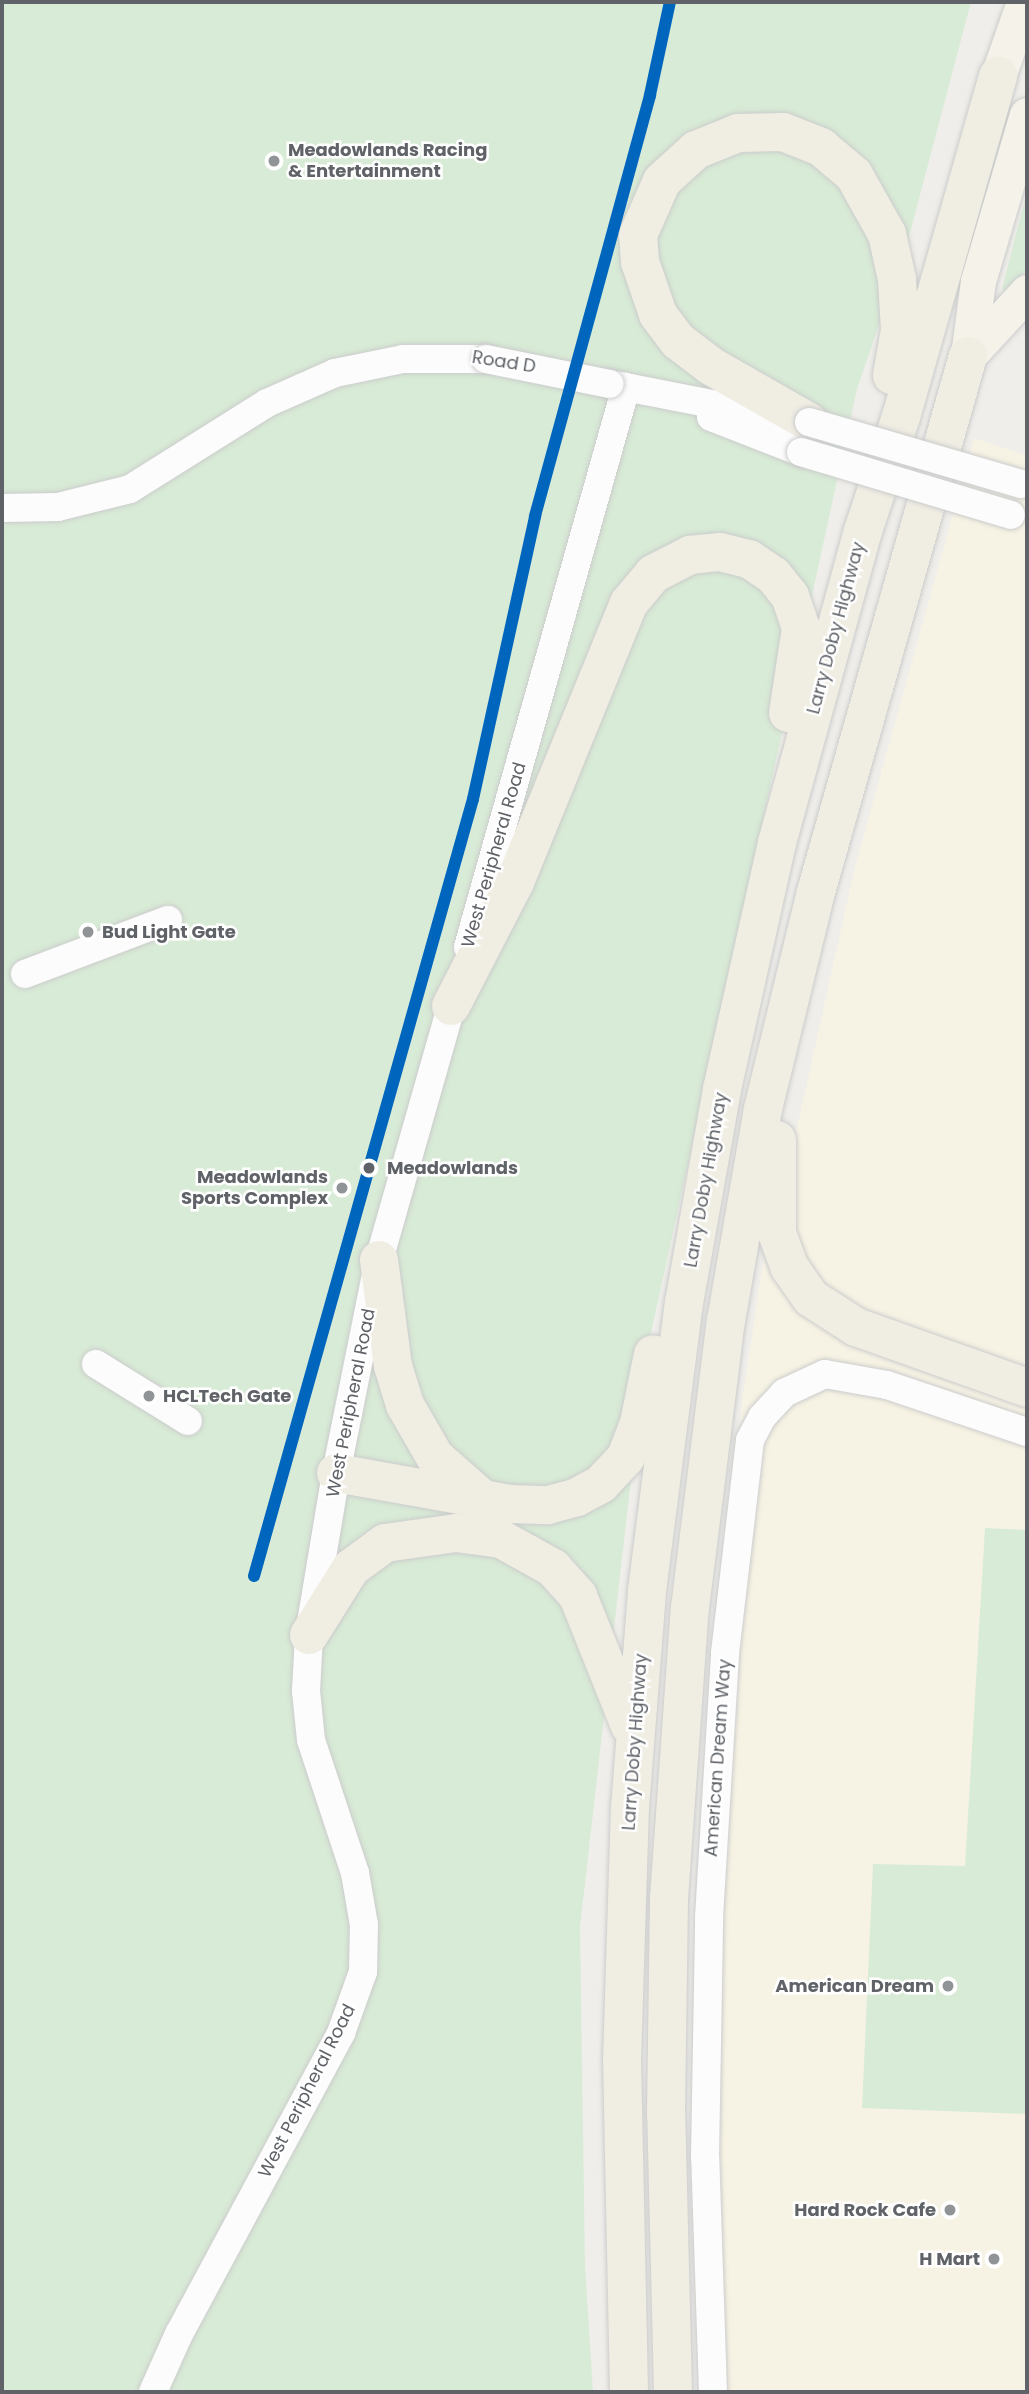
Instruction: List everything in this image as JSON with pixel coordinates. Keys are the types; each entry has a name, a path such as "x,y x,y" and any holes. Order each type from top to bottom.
{"highway":[{"name":"Larry Doby Highway","path":"629,2392 622,2061 634,1738 661,1470 696,1233 722,1089 777,843 863,531 901,417 998,76"},
{"path":"805,437 678,341 658,314 640,262 638,235 662,181 696,150 738,133 783,132 833,154 862,185 887,233 901,306 900,330 897,358 881,410 863,531"},
{"path":"673,2392 666,2041 681,1704 697,1536 726,1321 763,1108 783,1040 852,752 968,356"},
{"path":"451,1006 515,882 629,603 653,574 690,555 735,554 762,566 783,585 799,617 802,641 789,701 777,843"},
{"path":"783,1040 775,1218 784,1256 802,1288 845,1322 1027,1388"},
{"path":"309,1635 351,1568 371,1550 478,1517 562,1502 601,1485 620,1466 633,1445 649,1368 696,1233"},
{"path":"379,1260 393,1366 405,1405 435,1457 478,1517 566,1581 587,1612 634,1738"},
{"path":"334,1484 434,1518 478,1517"}],"main road":[{"name":"Larry Doby Highway","path":"998,76 1012,2"},
{"path":"998,76 1024,2"},
{"path":"968,356 978,281 1027,115"},
{"path":"968,356 1027,292"}],"street":[{"name":"Road D","path":"2,508 58,507 130,489 267,403 335,373 403,359 486,359 618,386 805,437 1024,484"},
{"name":"West Peripheral Road","path":"153,2392 179,2334 348,2019 363,1972 364,1925 355,1873 311,1740 306,1691 309,1635 334,1484 379,1260 451,1006 618,386"},
{"path":"805,437 1019,517"},
{"path":"25,974 168,920"},
{"path":"96,1364 188,1421"},
{"name":"American Dream Way","path":"713,2392 705,2157 709,1917 724,1666 751,1440 762,1417 784,1393 825,1374 887,1385 1027,1432"}],"shaded area":[{"path":"974,438 1027,456 1027,2392 702,2392 696,2324 694,1981 726,1537 743,1395 767,1237 789,1164 854,871"}],"green space":[{"name":"Meadowlands Sports Complex","path":"2,2 971,2 907,244 857,389 644,1365 580,1927 585,2267 593,2392 2,2392"},
{"path":"1027,192 1027,269 1006,291 1002,289"},
{"path":"985,1528 1027,1530 1027,2114 862,2108 873,1864 965,1866"}],"railway":[{"path":"254,1576 473,799 535,516 650,95 670,2"}],"transit line":[{"path":"254,1576 473,799 535,516 650,95 670,2"}],"place":[{"name":"Meadowlands Racing & Entertainment","path":"274,161"},
{"name":"Bud Light Gate","path":"88,932"},
{"name":"Meadowlands","path":"369,1168"},
{"name":"Meadowlands Sports Complex","path":"342,1188"},
{"name":"HCLTech Gate","path":"149,1396"},
{"name":"American Dream","path":"948,1986"},
{"name":"Hard Rock Cafe","path":"950,2210"},
{"name":"H Mart","path":"994,2259"}]}
